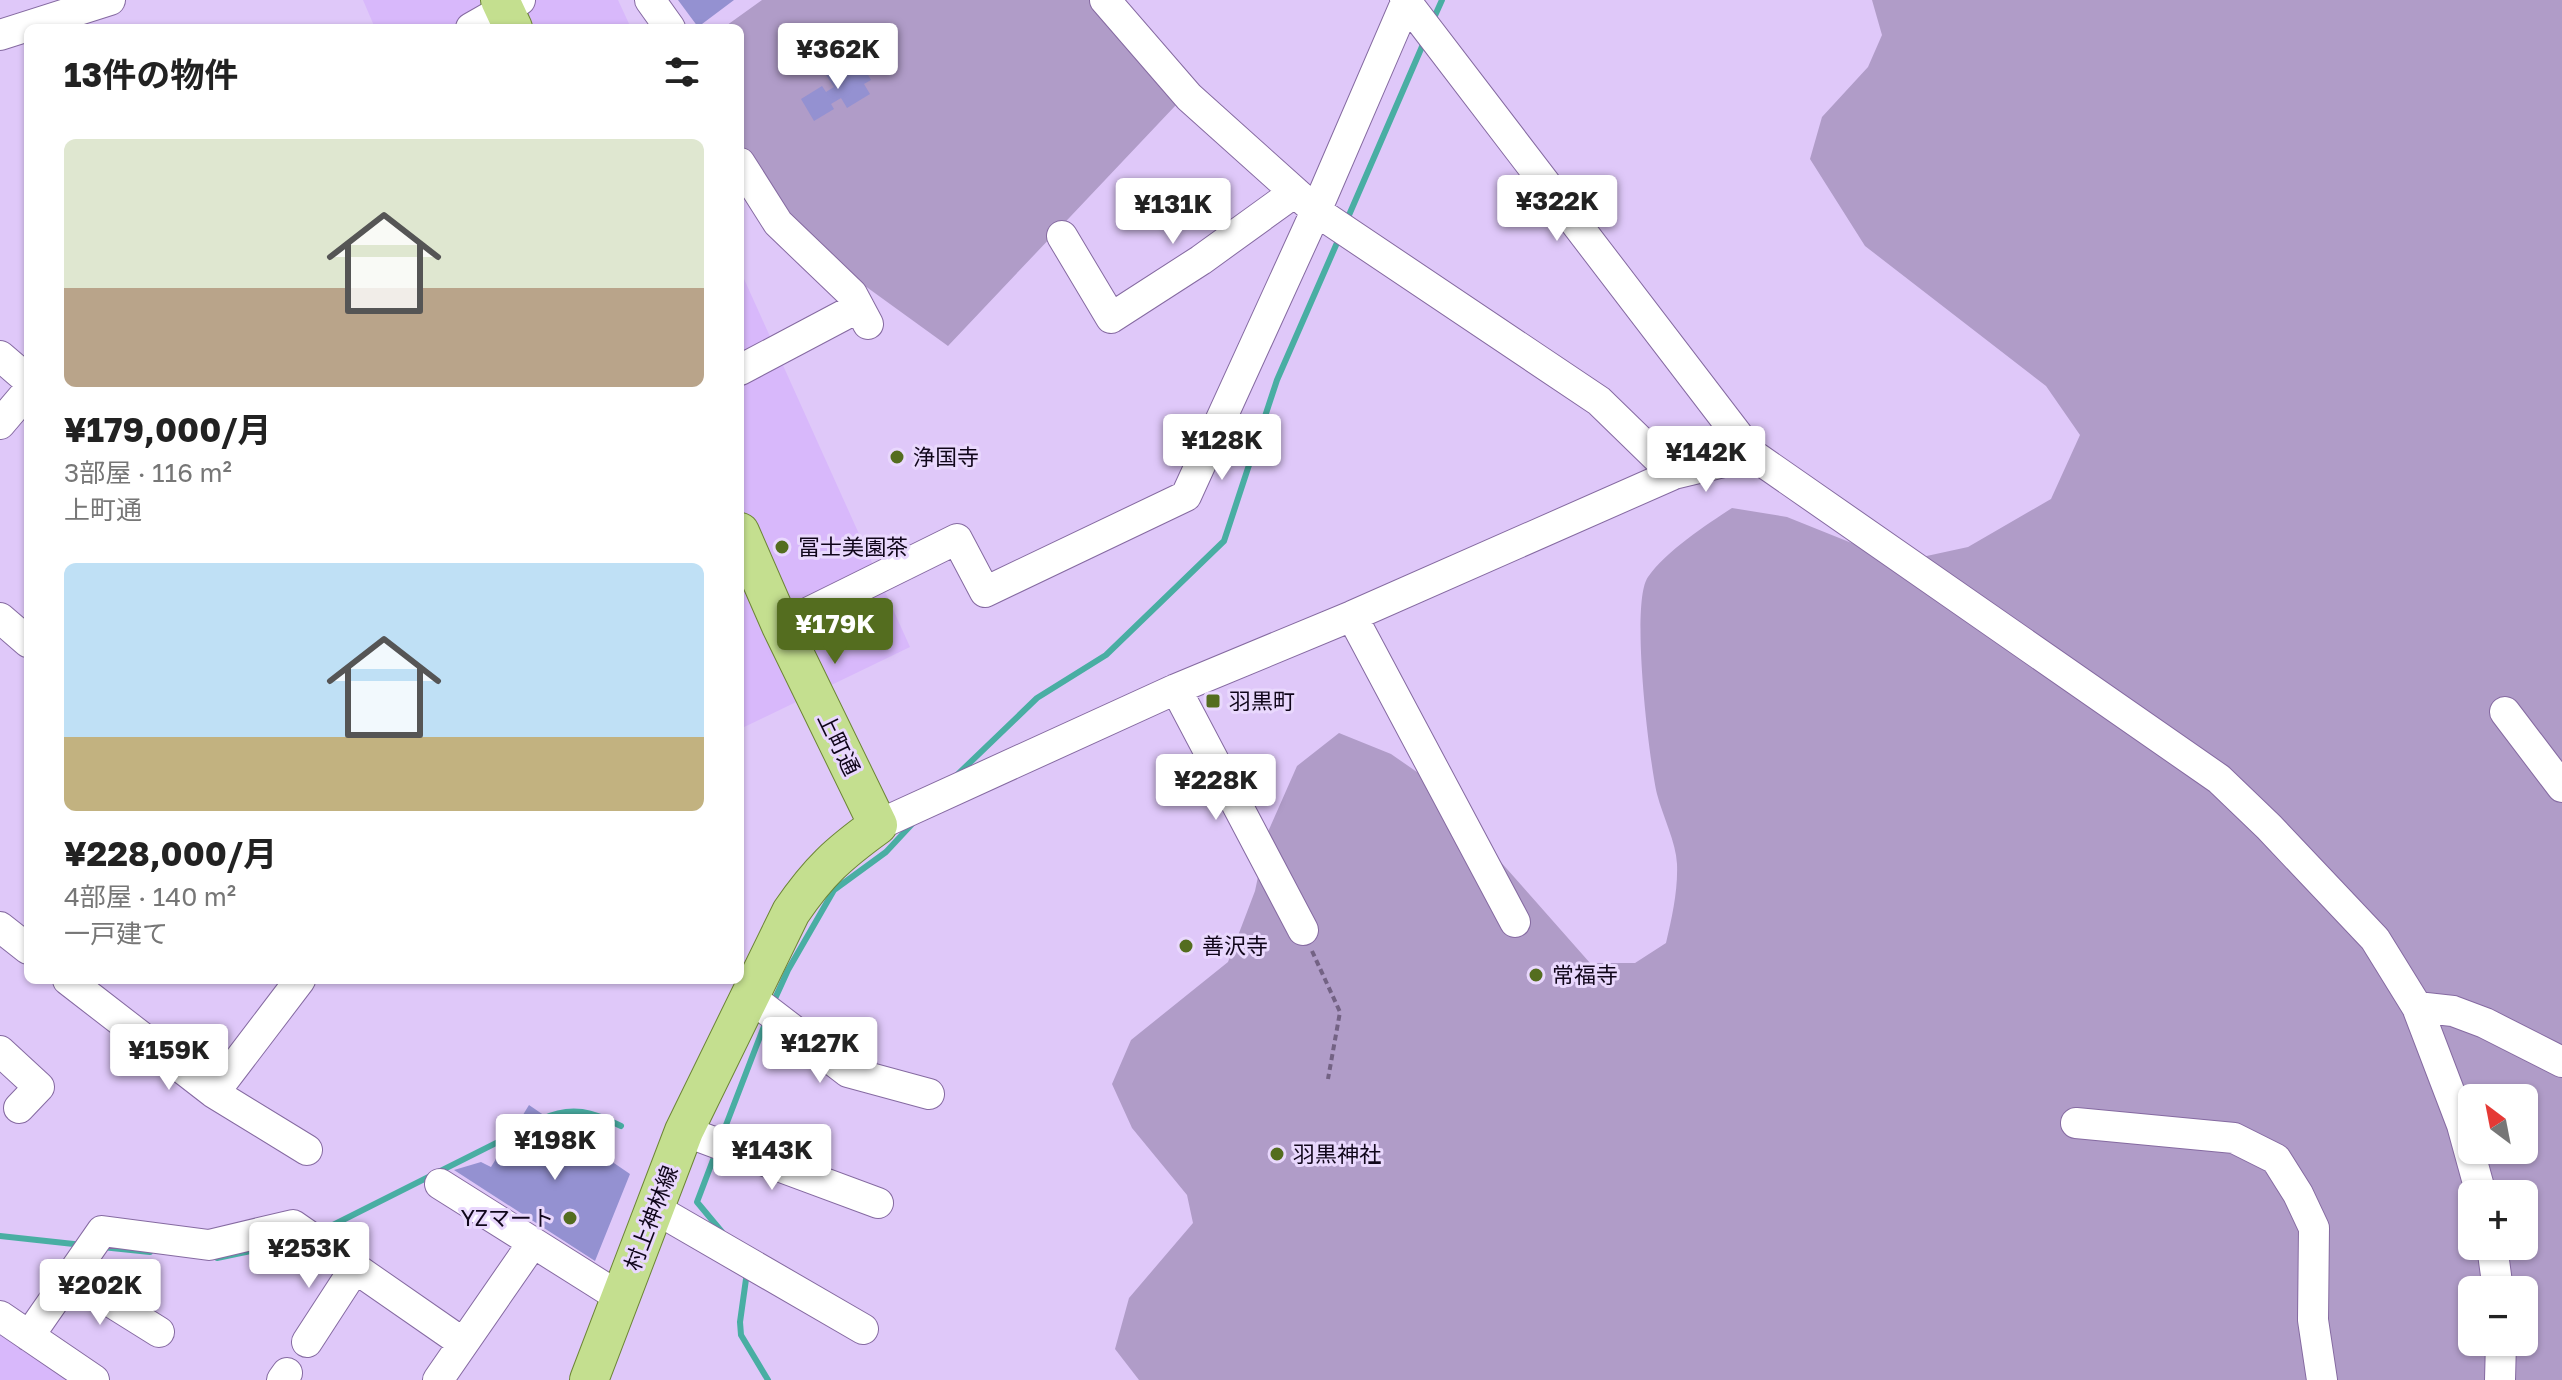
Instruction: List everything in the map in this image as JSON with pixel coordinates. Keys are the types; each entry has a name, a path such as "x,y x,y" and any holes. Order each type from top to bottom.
{"main road":[{"name":"上町通","path":"744,541 781,626 878,825"},
{"name":"村上神林線","path":"589,1380 684,1131 791,912 813,880 838,854 878,825"}],"street":[{"path":"0,35 33,17 110,0"},
{"path":"650,0 667,24"},
{"path":"1105,0 1189,97 1305,202 1599,401 1674,474"},
{"path":"781,626 957,539 985,592 1186,496 1305,202 1406,1 1753,455 2219,779 2375,939 2417,1007 2462,1125 2477,1180"},
{"path":"479,24 510,9"},
{"path":"744,169 778,223 852,294 863,316 744,368"},
{"path":"1062,236 1111,318 1201,260 1305,202"},
{"path":"0,356 24,377"},
{"path":"0,424 24,396"},
{"path":"878,825 1176,689 1352,616 1674,474 1753,455"},
{"path":"1352,616 1515,922"},
{"path":"0,618 24,639"},
{"path":"1176,689 1303,930"},
{"path":"2505,712 2562,787"},
{"path":"0,927 24,946"},
{"path":"73,984 214,1093 307,1150"},
{"path":"214,1093 297,984"},
{"path":"750,997 848,1072 929,1094"},
{"path":"2417,1007 2453,1011 2475,1019 2562,1062"},
{"path":"0,1051 39,1087 19,1108"},
{"path":"2076,1123 2234,1138 2276,1159 2314,1228 2313,1320 2322,1380"},
{"path":"684,1131 878,1203"},
{"path":"440,1184 621,1298"},
{"path":"654,1208 863,1329"},
{"path":"29,1336 102,1231 209,1245 293,1225 463,1343"},
{"path":"438,1380 532,1244"},
{"path":"307,1342 355,1268"},
{"path":"71,1277 159,1332"},
{"path":"0,1316 94,1380"},
{"path":"2500,1380 2501,1356"}],"path":[{"path":"1303,930 1340,1012 1328,1079"}],"shaded area":[{"path":"363,0 618,0 629,24 373,24"},
{"path":"762,0 1106,0 1193,87 948,346 814,249 758,177 744,147 744,24 729,24"},
{"path":"1872,0 2562,0 2562,1380 1139,1380 1115,1349 1129,1298 1193,1223 1187,1195 1132,1128 1112,1084 1131,1040 1228,962 1255,891 1267,834 1297,766 1339,733 1391,754 1453,797 1499,860 1590,963 1635,963 1666,943 1677,884 1674,847 1657,794 1643,682 1643,592 1648,577 1656,567 1687,539 1732,508 1787,517 1899,562 1968,547 2051,499 2080,435 2046,386 1865,246 1810,159 1822,117 1868,67 1882,35"},
{"path":"744,279 910,647 744,727"},
{"path":"0,1331 73,1380 0,1380"}],"building":[{"path":"678,0 734,0 702,24 696,24"},
{"path":"846,62 853,73 863,66 871,80 864,84 870,94 847,108 841,98 831,104 834,109 814,121 801,99 822,86 826,92 834,87 826,75"},
{"name":"YZマート","path":"529,1105 630,1174 595,1261 454,1170 481,1162 491,1167"}],"waterway":[{"path":"1433,20 1442,0"},
{"path":"1346,222 1424,42"},
{"path":"956,776 1037,698 1106,655 1224,541 1277,380 1340,236"},
{"path":"773,1003 788,970 834,890 886,852 913,823"},
{"path":"721,1138 766,1021"},
{"path":"542,1119 573,1111 601,1117 621,1126"},
{"path":"321,1231 514,1134"},
{"path":"716,1152 697,1202 722,1232"},
{"path":"0,1236 83,1245"},
{"path":"217,1258 300,1241"},
{"path":"102,1247 150,1252"},
{"path":"747,1272 741,1335 768,1380"}],"place":[{"name":"浄国寺","path":"897,457"},
{"name":"冨士美園茶","path":"782,547"},
{"name":"羽黒町","path":"1213,701"},
{"name":"善沢寺","path":"1186,946"},
{"name":"常福寺","path":"1536,975"},
{"name":"羽黒神社","path":"1277,1154"},
{"name":"YZマート","path":"570,1218"}]}
